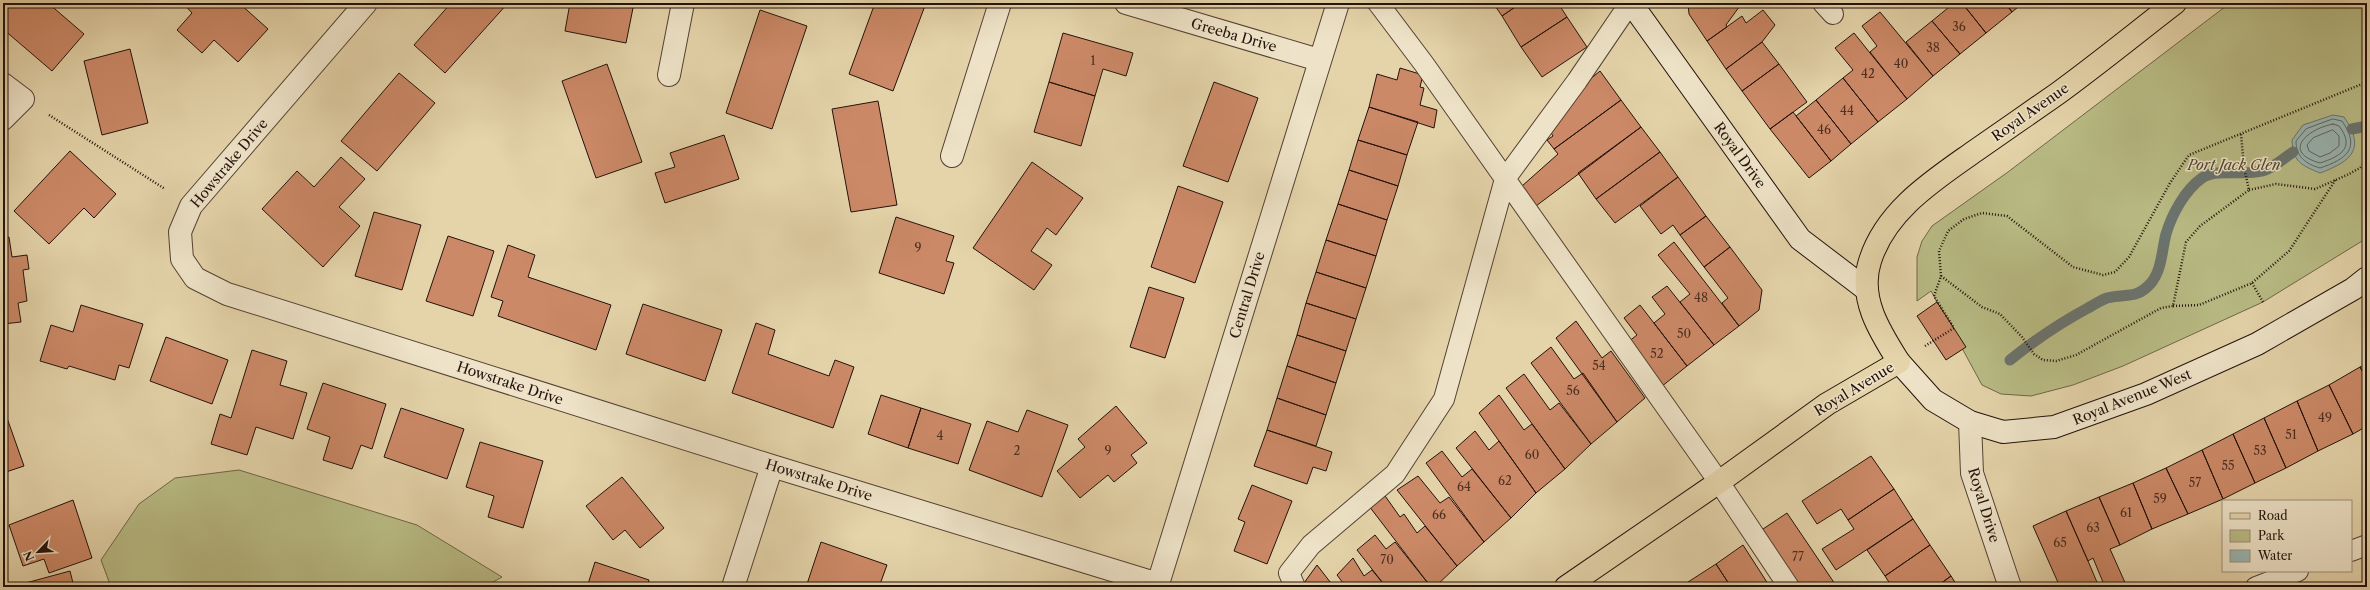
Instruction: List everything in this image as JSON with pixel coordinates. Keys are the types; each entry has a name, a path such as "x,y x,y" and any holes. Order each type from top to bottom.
{"main road":[{"name":"Royal Avenue","path":"1566,587 1719,482 1827,404 1899,362 1878,327 1867,290 1870,261 1885,230 1902,208 1932,182 2059,92 2175,3"}],"street":[{"name":"Howstrake Drive","path":"366,3 191,206 180,232 182,259 195,278 227,294 1157,586"},
{"path":"669,75 683,3"},
{"path":"952,156 1000,3"},
{"name":"Greeba Drive","path":"1126,3 1320,60"},
{"name":"Central Drive","path":"1157,586 1338,3"},
{"name":"Royal Drive","path":"1630,3 1800,239 1867,290"},
{"path":"3,84 23,99 3,119"},
{"name":"Royal Avenue West","path":"1899,362 1933,400 1970,422 2003,432 2054,428 2146,394 2257,344 2353,289 2367,278"},
{"name":"Royal Drive","path":"1970,422 1972,473 2010,587"},
{"path":"733,587 772,466"}],"lane":[{"path":"1378,3 1424,64 1719,482 1789,587"},
{"path":"1295,587 1289,573 1311,545 1395,474 1444,399 1505,179 1577,81 1630,3"},
{"path":"2352,551 2367,545"},
{"path":"2256,587 2295,572"}],"path":[{"path":"1899,362 1954,328 1934,296 1941,276 1938,251 1948,231 1964,219 1982,213 2007,216 2073,267 2103,275 2115,272 2129,258 2170,183 2189,155 2367,82"},
{"path":"23,99 191,206"},
{"path":"2241,134 2246,182 2249,190"},
{"path":"2173,306 2186,242 2200,226 2249,190 2276,184 2315,189 2360,168 2367,160"},
{"path":"1941,276 1982,307 2000,314 2022,337 2034,354 2043,360 2056,361 2076,355 2161,308 2199,305 2252,283 2289,251 2336,179"},
{"path":"2252,283 2263,302"}],"green space":[{"name":"Port Jack Glen","path":"2230,3 2367,3 2367,238 2263,302 2123,366 2073,385 2031,396 2001,394 1982,385 1931,291 1917,301 1917,257 1922,241 1932,226 2008,172"},
{"path":"239,470 417,525 502,577 484,587 111,587 101,560 139,504 175,478"}],"water":[{"path":"2333,115 2344,117 2351,128 2355,146 2347,158 2340,164 2320,173 2299,162 2294,153 2292,140 2303,125"}],"building":[{"path":"6,3 48,3 84,34 52,71 3,29 3,7"},
{"path":"183,3 239,3 268,29 238,62 214,40 202,53 177,30 192,13"},
{"path":"451,3 508,3 445,73 414,45"},
{"path":"570,3 634,3 626,43 565,31"},
{"path":"875,3 926,3 893,91 849,74"},
{"path":"1493,3 1521,3 1502,16"},
{"path":"1521,3 1558,3 1567,17 1521,47 1502,16"},
{"path":"1688,3 1742,3 1726,25 1727,27 1707,41 1689,14"},
{"path":"1954,3 1962,3 1986,33 1960,54 1932,21"},
{"path":"1962,3 2005,3 2012,12 1986,33"},
{"path":"2005,3 2023,3 2012,12"},
{"path":"760,10 807,26 772,129 726,113"},
{"path":"1763,10 1775,25 1762,42 1726,69 1707,41 1742,16 1746,23"},
{"path":"1880,12 1933,76 1907,99 1870,52 1877,46 1862,26"},
{"path":"1567,17 1587,47 1542,77 1521,47"},
{"path":"1932,21 1960,54 1933,76 1906,42"},
{"path":"1063,33 1133,53 1126,76 1103,69 1095,96 1049,82"},
{"path":"1854,33 1907,99 1878,122 1843,78 1853,70 1835,48"},
{"path":"1762,42 1779,64 1742,91 1726,69"},
{"path":"130,49 148,123 102,135 84,61"},
{"path":"607,64 642,162 596,178 562,81"},
{"path":"1779,64 1807,102 1770,129 1742,91"},
{"path":"1400,68 1423,75 1420,87 1424,88 1420,105 1437,110 1434,128 1369,107 1377,74 1397,80"},
{"path":"1600,71 1621,100 1554,149 1547,140 1553,136 1549,129 1582,86"},
{"path":"399,73 435,103 377,171 341,141"},
{"path":"1843,78 1878,122 1851,144 1816,100"},
{"path":"1049,82 1095,96 1081,146 1034,132"},
{"path":"1214,82 1258,98 1228,182 1183,166"},
{"path":"1621,100 1641,127 1536,206 1522,186 1558,154 1554,149"},
{"path":"1816,100 1851,144 1831,161 1796,116"},
{"path":"878,101 897,205 851,212 832,109"},
{"path":"1369,107 1418,122 1407,155 1358,140"},
{"path":"1793,112 1831,161 1809,178 1770,129"},
{"path":"1641,127 1660,152 1596,199 1578,173"},
{"path":"724,135 739,179 665,203 655,173 675,167 670,153"},
{"path":"1358,140 1407,155 1398,186 1349,170"},
{"path":"70,151 116,194 94,218 84,208 49,244 14,211"},
{"path":"1660,152 1678,177 1615,223 1596,199"},
{"path":"341,157 365,179 339,207 360,226 323,267 262,209 297,171 314,187"},
{"path":"1032,162 1083,198 1056,235 1047,228 1031,251 1052,265 1034,290 973,248"},
{"path":"1349,170 1398,186 1387,220 1338,204"},
{"path":"1678,177 1706,216 1680,235 1673,225 1661,234 1640,206"},
{"path":"1178,186 1223,202 1195,283 1151,267"},
{"path":"1338,204 1387,220 1376,256 1326,240"},
{"path":"374,212 421,225 402,290 355,276"},
{"path":"1706,216 1730,247 1704,267 1680,235"},
{"path":"896,217 954,236 946,261 954,263 944,294 879,273"},
{"path":"448,236 494,251 473,316 426,301"},
{"path":"9,237 12,257 27,255 29,269 23,270 27,301 18,303 21,322 3,324 3,238"},
{"path":"1326,240 1376,256 1366,288 1316,272"},
{"path":"1674,242 1739,326 1714,345 1680,302 1690,294 1658,255"},
{"path":"508,245 535,255 528,277 611,305 596,350 498,316 503,301 491,297"},
{"path":"1730,247 1762,290 1759,310 1739,326 1722,303 1728,298 1704,267"},
{"path":"1316,272 1366,288 1356,319 1306,303"},
{"path":"1667,286 1714,345 1687,366 1654,323 1665,314 1652,297"},
{"path":"1149,287 1184,298 1165,358 1130,347"},
{"path":"1937,302 1966,347 1946,360 1917,316"},
{"path":"1306,303 1356,319 1346,351 1297,335"},
{"path":"643,304 722,330 705,381 626,354"},
{"path":"81,305 143,324 129,368 119,365 115,380 69,366 67,369 40,361 51,325 73,332"},
{"path":"1640,305 1687,366 1661,387 1628,342 1637,335 1624,318"},
{"path":"1576,321 1602,358 1611,351 1645,398 1617,422 1556,338"},
{"path":"756,323 775,330 768,354 829,376 835,360 854,367 833,428 732,393"},
{"path":"1297,335 1346,351 1336,383 1287,366"},
{"path":"166,337 228,360 212,404 150,381"},
{"path":"1551,347 1574,379 1583,373 1617,422 1591,444 1531,363"},
{"path":"252,350 287,361 280,385 307,393 293,439 256,427 247,455 211,444 220,414 231,418"},
{"path":"2367,364 2367,380 2360,367"},
{"path":"1287,366 1336,383 1326,415 1277,398"},
{"path":"2360,367 2367,380 2367,426 2353,434 2329,385"},
{"path":"1524,374 1550,410 1559,403 1591,444 1565,469 1506,388"},
{"path":"323,383 386,404 372,449 361,445 352,469 323,460 330,437 307,429"},
{"path":"2329,385 2353,434 2318,451 2297,401"},
{"path":"881,395 921,408 908,448 868,434"},
{"path":"1499,395 1524,430 1532,424 1565,469 1536,493 1479,413"},
{"path":"1277,398 1326,415 1316,446 1267,430"},
{"path":"2297,401 2318,451 2286,468 2264,418"},
{"path":"1116,406 1147,443 1131,455 1137,463 1114,482 1108,475 1080,498 1057,471 1085,447 1078,439"},
{"path":"401,408 464,429 447,479 384,457"},
{"path":"921,408 971,424 958,464 908,448"},
{"path":"1027,410 1068,425 1042,497 969,470 987,421 1018,432"},
{"path":"7,418 24,466 3,473 3,419"},
{"path":"2264,418 2286,468 2255,483 2233,434"},
{"path":"1267,430 1332,452 1326,471 1313,467 1307,484 1254,466"},
{"path":"1475,431 1489,450 1499,441 1536,493 1511,518 1456,448"},
{"path":"2233,434 2255,483 2223,499 2202,450"},
{"path":"480,442 543,461 523,528 488,517 494,496 466,487"},
{"path":"2202,450 2223,499 2188,514 2166,468"},
{"path":"1442,451 1462,477 1472,469 1511,518 1484,542 1426,463"},
{"path":"1871,456 1894,489 1848,520 1841,509 1817,524 1802,501"},
{"path":"2166,468 2188,514 2152,529 2133,483"},
{"path":"1418,476 1440,503 1449,497 1484,542 1457,566 1397,490"},
{"path":"622,477 664,528 640,548 625,530 613,540 586,506"},
{"path":"2133,483 2152,529 2120,545 2099,497"},
{"path":"1252,485 1292,501 1267,564 1234,551 1245,522 1238,519"},
{"path":"1894,489 1913,519 1836,570 1822,549 1854,529 1848,520"},
{"path":"1383,493 1400,517 1404,514 1417,533 1425,526 1457,566 1435,587 1431,587 1369,506"},
{"path":"2099,497 2120,545 2110,549 2127,587 2105,587 2093,558 2088,561 2066,511"},
{"path":"73,500 92,558 49,573 44,559 23,566 9,525"},
{"path":"2066,511 2099,587 2060,587 2033,526"},
{"path":"1787,513 1835,584 1831,587 1798,587 1760,531"},
{"path":"1913,519 1930,545 1885,576 1867,550"},
{"path":"1375,535 1386,549 1395,542 1431,587 1386,587 1357,550"},
{"path":"821,542 887,565 879,587 806,587"},
{"path":"1743,545 1770,587 1731,587 1716,564"},
{"path":"1930,545 1951,576 1936,587 1892,587 1885,576"},
{"path":"1353,558 1364,576 1372,570 1386,587 1346,587 1337,575"},
{"path":"595,562 649,580 647,587 587,587"},
{"path":"1716,564 1731,587 1692,587 1688,582"},
{"path":"1317,565 1334,587 1307,587 1304,583"},
{"path":"70,571 74,587 22,587 22,584"},
{"path":"1951,576 1958,587 1936,587"},
{"path":"1688,582 1692,587 1680,587"}],"waterway":[{"path":"2352,129 2367,126"},
{"path":"2010,360 2048,332 2100,301 2107,298 2135,294 2146,288 2155,278 2161,259 2166,234 2172,218 2190,189 2202,178 2215,173 2247,173 2266,170 2293,152"}]}
